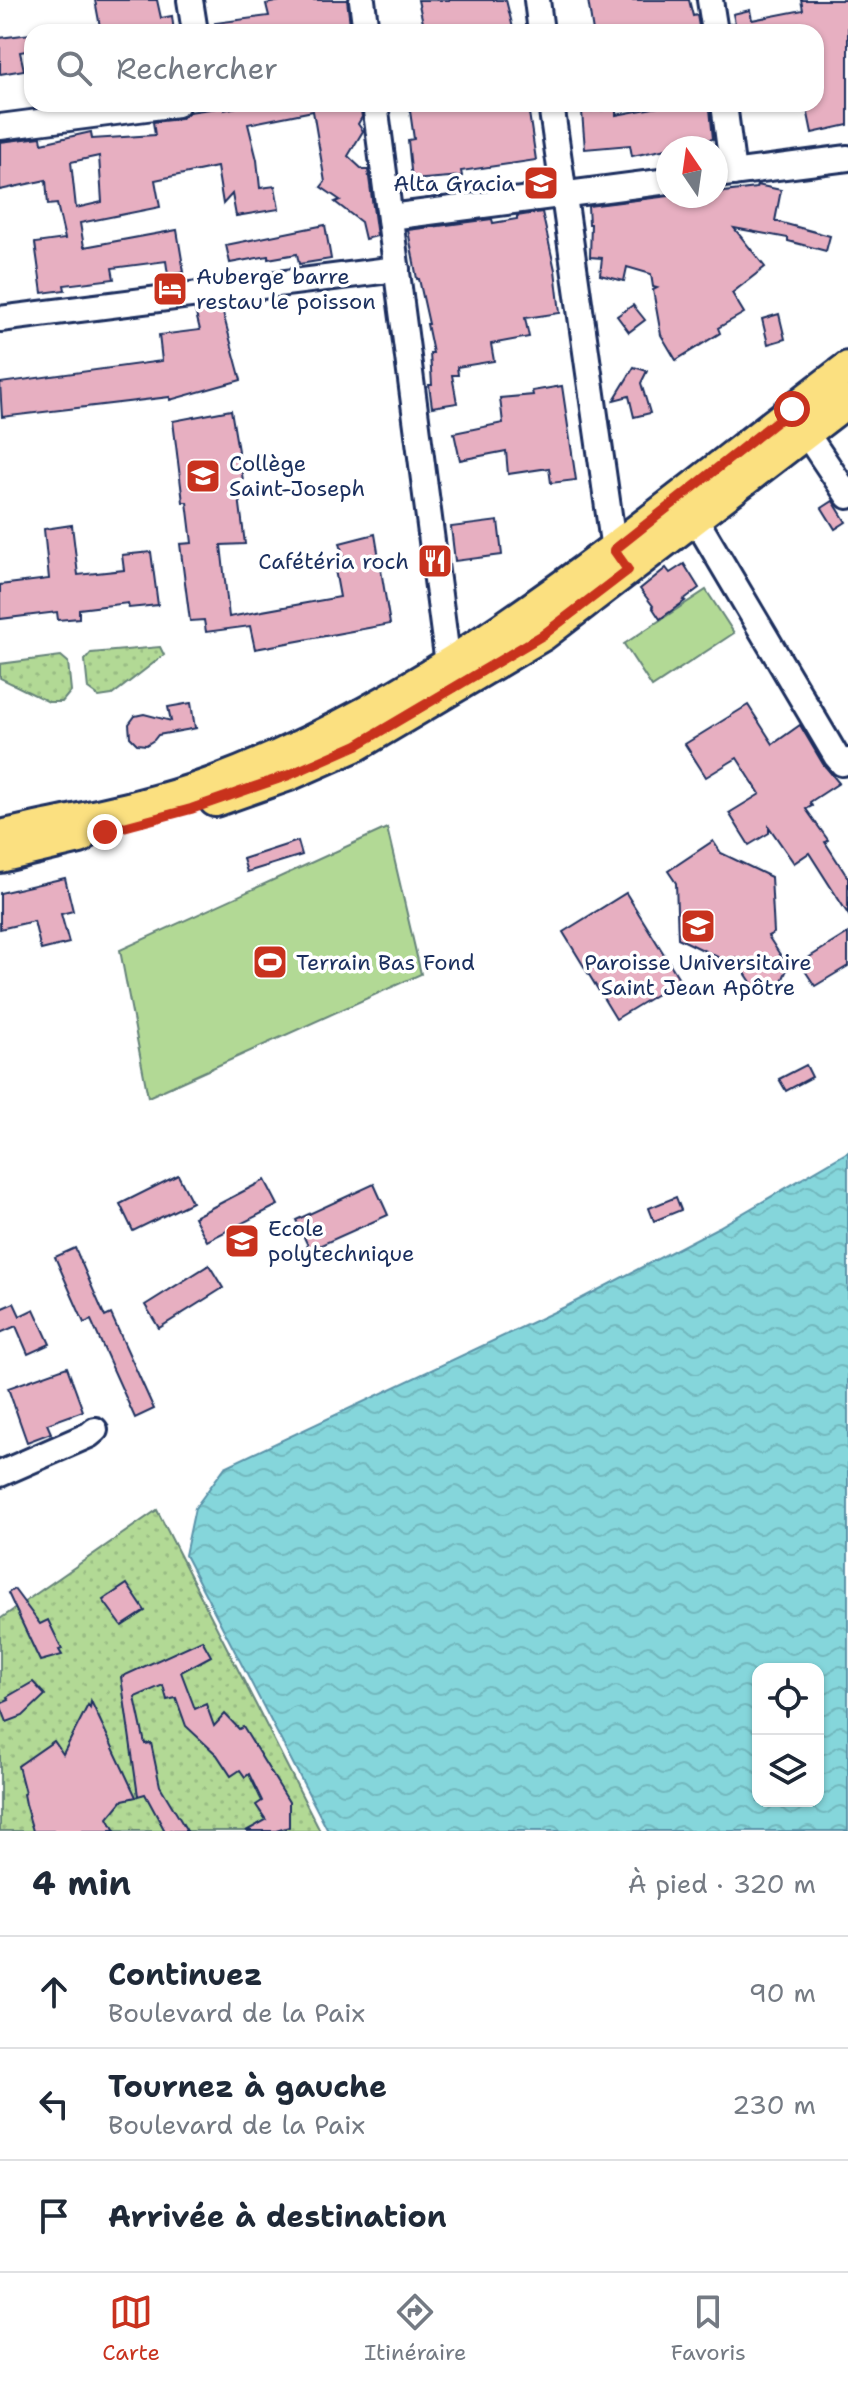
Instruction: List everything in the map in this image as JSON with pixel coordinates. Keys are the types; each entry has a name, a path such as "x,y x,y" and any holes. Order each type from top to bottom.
{"main road":[{"path":"0,857 191,809 289,775 357,745 543,635 621,560 848,367"},
{"path":"0,836 211,783 344,725 695,518 848,401"}],"street":[{"path":"190,0 194,24"},
{"path":"362,0 365,24"},
{"path":"537,0 540,24"},
{"path":"710,0 714,24"},
{"path":"0,127 115,112"},
{"path":"376,112 448,664"},
{"path":"552,112 621,560"},
{"path":"724,112 724,136"},
{"path":"728,173 848,158"},
{"path":"390,217 656,183"},
{"path":"0,319 397,269"},
{"path":"806,433 848,496"},
{"path":"695,518 836,756 842,763 848,761"},
{"path":"0,1474 95,1430"}],"green space":[{"path":"706,590 734,633 652,687 624,644"},
{"path":"160,647 164,655 112,695 99,697 88,689 85,660 91,653"},
{"path":"61,656 68,662 71,691 62,702 49,702 0,678 0,664"},
{"name":"Terrain Bas Fond","path":"387,828 421,974 148,1097 120,950"},
{"path":"157,1510 320,1831 0,1831 0,1619"}],"water":[{"path":"848,1152 848,1831 328,1831 185,1555 195,1508 225,1467 569,1305 719,1227"}],"building":[{"path":"95,0 157,0 161,18 172,16 173,24 100,24"},
{"path":"285,0 347,0 350,24 215,24 269,16 266,4"},
{"path":"418,0 506,0 512,24 423,24"},
{"path":"588,0 689,0 699,24 592,24"},
{"path":"801,0 848,0 848,125 812,133 808,112 824,112 824,24 729,24 735,23 733,14 750,10 752,20 803,10"},
{"path":"24,35 24,51 20,52 24,70 0,74 0,38"},
{"path":"189,112 308,112 248,124 260,188 275,186 279,209 236,216 232,194 223,204 217,167 155,180 160,207 80,223 84,247 177,230 184,272 168,275 166,261 112,268 114,279 64,285 65,290 42,293 35,243 65,239 57,204 48,205 46,180 0,190 0,142 41,137 42,143 91,132 92,139 155,135 153,122 180,119","holes":["99,156 102,202 76,208 71,162"]},
{"path":"313,112 361,112 358,124 363,131 348,156 363,170 368,170 377,236 365,239 361,222 335,202 340,200 321,187 325,182"},
{"path":"410,112 529,112 536,160 461,171 462,176 412,180 408,140 414,139"},
{"path":"582,112 616,112 616,115 632,112 710,112 713,136 656,136 656,151 632,156 630,145 585,149"},
{"path":"757,185 781,190 775,221 830,236 826,251 788,241 788,238 734,228 765,267 732,293 744,313 718,328 720,333 676,360 661,335 653,290 657,288 653,287 651,274 627,267 624,281 600,275 602,258 590,257 588,206 656,198 656,208 728,208 728,192 756,188"},
{"path":"542,212 555,270 560,313 525,318 529,337 491,344 494,361 457,367 458,375 452,375 457,403 432,407 429,385 432,385 430,353 433,353 408,230 492,219 493,223"},
{"path":"325,225 331,259 299,264 297,254 230,263 226,245"},
{"path":"633,305 645,320 629,332 617,316"},
{"path":"221,306 241,380 170,400 170,397 2,417 0,383 162,361 159,335 200,330 195,310"},
{"path":"779,314 785,339 768,344 762,319"},
{"path":"634,367 647,371 641,383 650,413 634,417 629,396 614,400"},
{"path":"562,386 576,480 551,483 549,468 508,474 506,451 460,460 454,433 503,423 500,398 533,395 532,391"},
{"path":"231,410 243,480 237,481 245,544 221,545 229,617 340,597 335,570 346,568 340,543 375,534 390,624 255,649 250,626 206,632 204,620 190,621 180,544 192,543 187,502 183,502 173,421"},
{"path":"833,501 846,522 835,529 822,508"},
{"path":"498,521 502,555 455,561 451,527"},
{"path":"72,525 78,575 124,570 122,555 151,552 158,605 129,608 128,603 79,609 79,618 58,620 57,612 0,619 0,585 49,579 44,529"},
{"path":"684,564 699,588 660,619 640,589 666,568 670,573"},
{"path":"191,703 197,728 158,735 146,745 137,744 130,737 129,724 135,716 144,714 171,721 168,707"},
{"path":"748,705 773,744 800,725 823,764 839,783 810,802 812,806 806,809 828,840 825,842 848,878 848,914 809,853 794,863 769,827 769,833 749,845 729,813 760,794 737,758 706,777 685,744"},
{"path":"298,841 302,855 247,872 243,859"},
{"path":"713,841 721,853 771,877 774,933 768,936 788,967 779,988 755,988 735,958 728,962 678,938 676,883 668,871"},
{"path":"65,878 73,911 61,914 69,943 41,950 34,921 0,929 0,893"},
{"path":"626,893 680,980 616,1019 563,932"},
{"path":"848,933 848,966 815,986 800,963"},
{"path":"806,1065 812,1077 786,1091 779,1079"},
{"path":"178,1175 192,1202 133,1231 120,1204"},
{"path":"265,1180 278,1205 207,1241 194,1217"},
{"path":"374,1184 388,1215 310,1250 296,1220"},
{"path":"676,1197 681,1210 654,1221 649,1208"},
{"path":"75,1248 105,1317 111,1314 154,1409 135,1418 91,1320 84,1323 55,1257"},
{"path":"209,1265 223,1288 159,1328 145,1305"},
{"path":"14,1303 20,1316 34,1309 50,1344 28,1354 16,1326 0,1333 0,1309"},
{"path":"67,1367 83,1411 47,1424 51,1433 27,1442 8,1388"},
{"path":"127,1584 145,1611 122,1626 103,1600"},
{"path":"14,1589 40,1624 48,1620 62,1655 40,1661 8,1593"},
{"path":"202,1640 211,1656 181,1672 195,1709 206,1704 214,1726 225,1714 239,1729 243,1727 289,1802 289,1827 276,1831 246,1831 266,1820 256,1805 262,1801 249,1774 245,1777 240,1770 231,1776 217,1755 186,1726 176,1698 167,1700 163,1685 135,1697 145,1744 151,1743 160,1786 187,1831 165,1831 145,1794 138,1796 121,1677"},
{"path":"33,1682 45,1695 23,1716 7,1722 0,1704"},
{"path":"91,1701 136,1797 123,1800 108,1818 115,1831 33,1831 18,1766 54,1741 63,1754"}],"place":[{"name":"Alta Gracia","path":"541,183"},
{"name":"Auberge barre restau le poisson","path":"170,289"},
{"name":"Collège Saint-Joseph","path":"203,476"},
{"name":"Cafétéria roch","path":"435,561"},
{"name":"Paroisse Universitaire Saint Jean Apôtre","path":"698,926"},
{"name":"Terrain Bas Fond","path":"270,962"},
{"name":"Ecole polytechnique","path":"242,1241"}],"route":[{"path":"105,832 191,809 289,775 357,745 543,635 628,570 614,550 792,409"}]}
